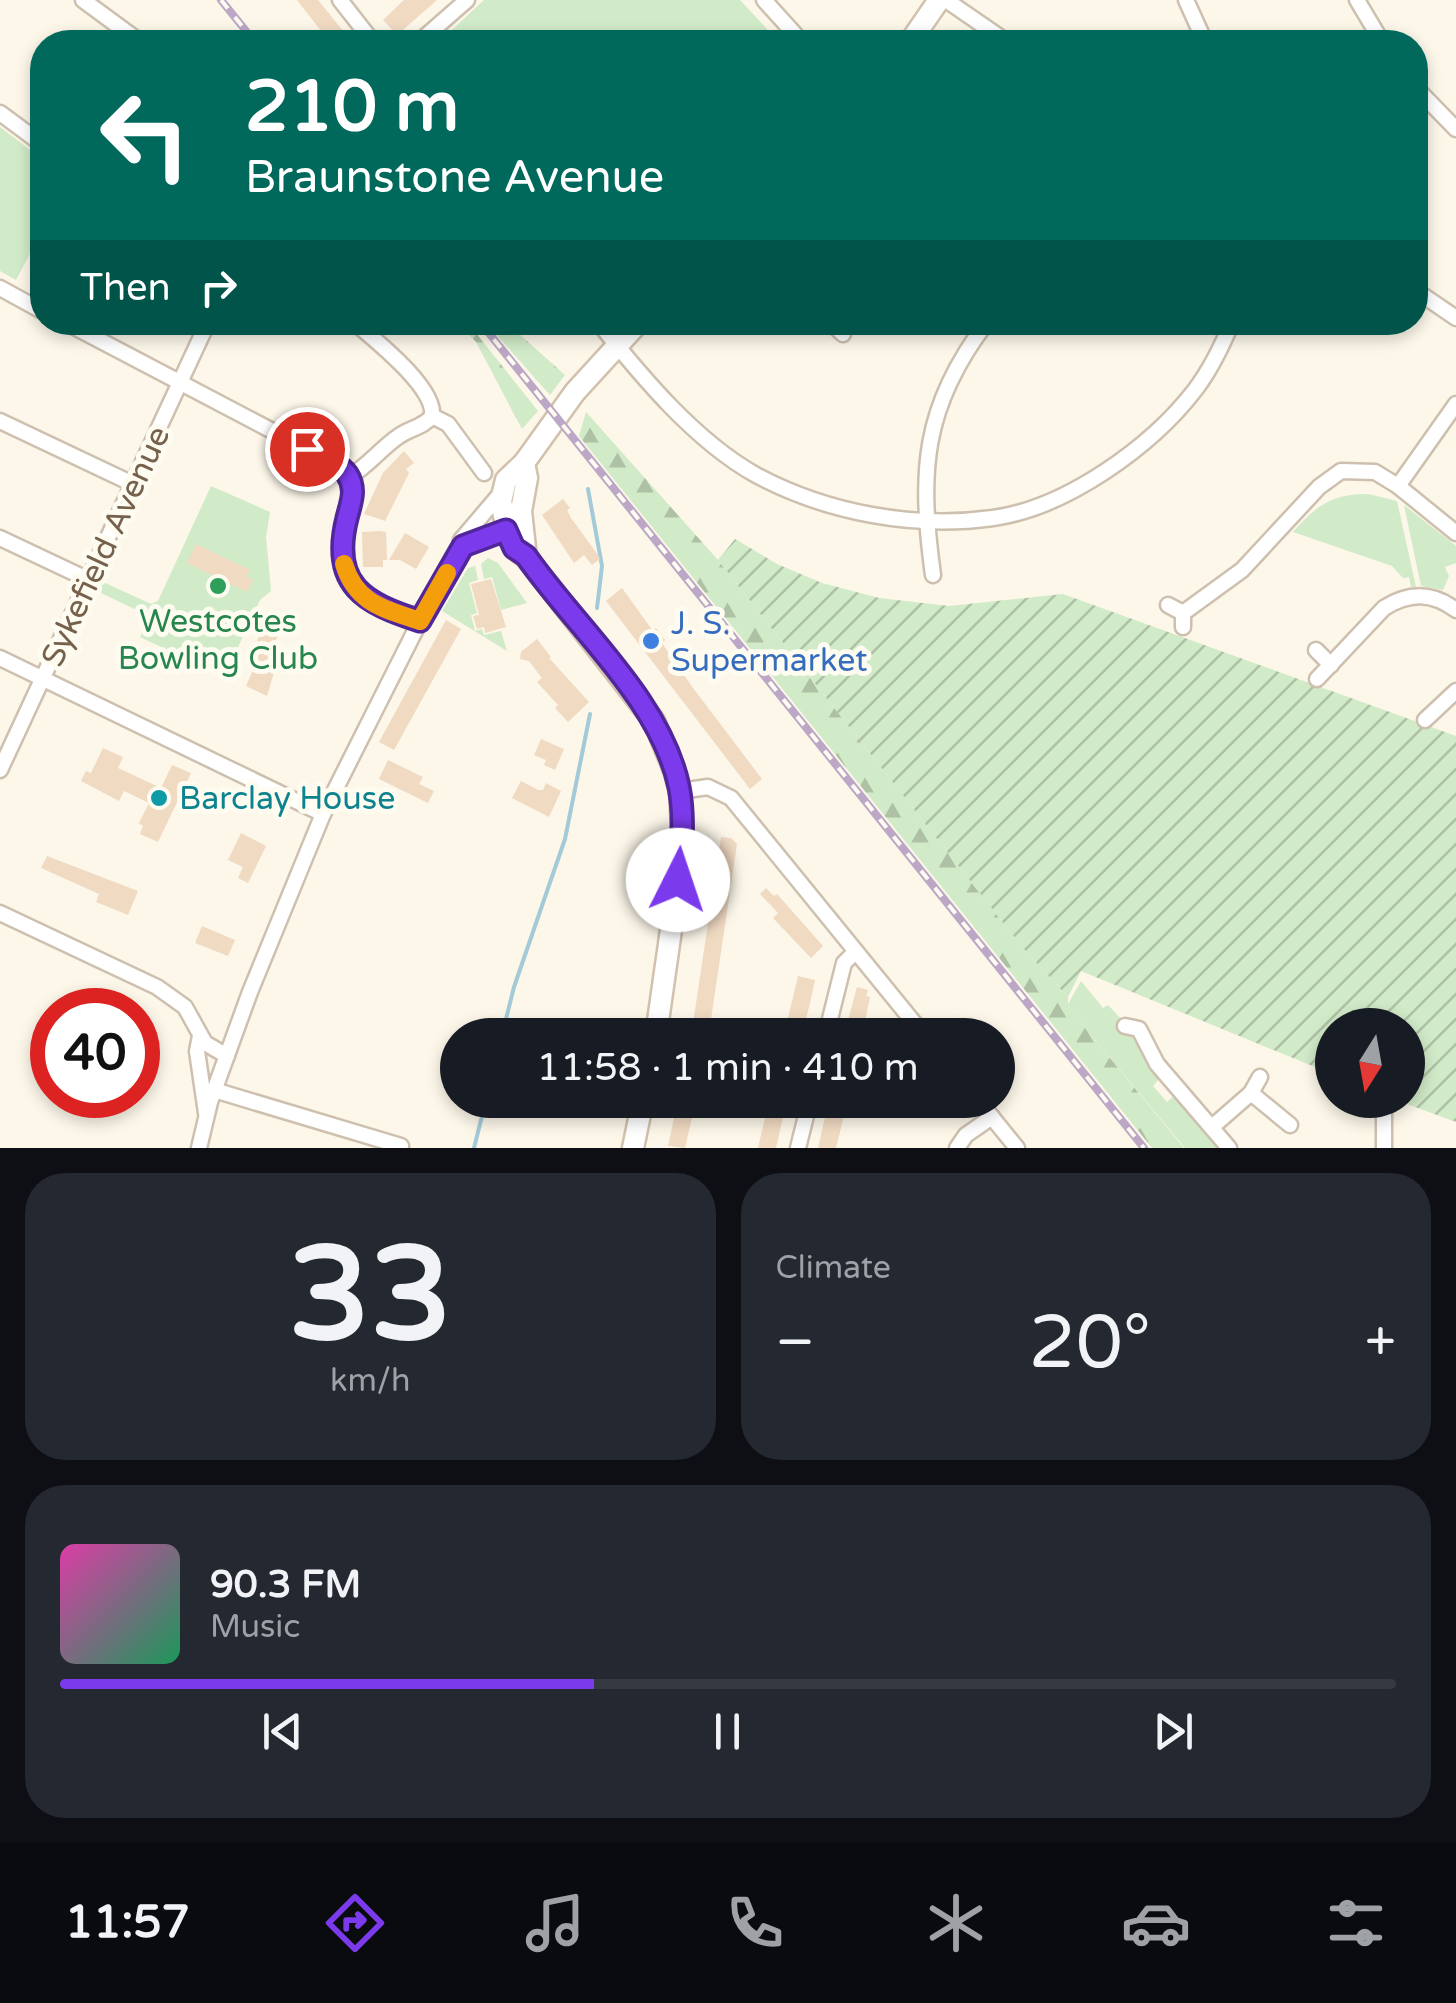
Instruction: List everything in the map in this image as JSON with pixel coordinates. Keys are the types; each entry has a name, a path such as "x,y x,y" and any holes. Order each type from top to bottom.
{"street":[{"path":"83,0 124,30"},
{"path":"340,0 364,30"},
{"path":"433,30 468,0"},
{"path":"764,0 791,30"},
{"path":"919,30 942,0 988,30"},
{"path":"1357,0 1375,30"},
{"path":"1189,1 1200,30"},
{"path":"1428,100 1456,128"},
{"path":"0,113 30,135"},
{"path":"0,288 30,304"},
{"path":"1428,299 1456,318"},
{"path":"90,335 339,466 348,477 353,496 343,538 352,586 380,607 420,621"},
{"name":"Sykefield Avenue","path":"0,770 202,335"},
{"path":"348,477 365,468 403,433 432,416 432,402 418,383 369,335"},
{"path":"610,335 709,444 756,474 814,501 880,517 926,520 994,518 1057,499 1116,464 1165,424 1196,390 1226,335"},
{"path":"463,546 461,540 502,492 511,472 524,463 575,392 627,335"},
{"path":"934,575 926,520 925,465 932,432 962,355 977,335"},
{"path":"1398,486 1456,404"},
{"path":"432,416 448,424 484,472"},
{"path":"0,420 134,484"},
{"path":"199,1148 214,1090 323,814 420,621 463,546 511,523 527,478 524,463"},
{"path":"1168,605 1183,620 1242,570 1328,478 1341,471 1376,472 1456,533"},
{"path":"502,492 514,548 526,556 654,721 680,790 682,846 658,1018"},
{"path":"476,520 490,517 511,523"},
{"path":"0,538 89,580"},
{"path":"1317,679 1384,608 1397,600 1428,596 1456,610"},
{"path":"1316,650 1331,665"},
{"path":"0,658 323,814"},
{"path":"1425,720 1456,691"},
{"path":"680,790 708,787 731,798 910,1018"},
{"path":"0,913 157,987 185,1008 212,1049 227,1056"},
{"path":"830,1018 844,963 855,952"},
{"path":"1138,1025 1156,1064 1229,1148"},
{"path":"200,1036 196,1051 206,1114"},
{"path":"1212,1128 1251,1093 1260,1077"},
{"path":"214,1090 400,1146"},
{"path":"1251,1093 1290,1126"},
{"path":"632,1148 639,1118"},
{"path":"798,1148 806,1118"},
{"path":"957,1148 966,1135 989,1118"},
{"path":"994,1118 1017,1148"},
{"path":"1381,1118 1384,1148"}],"green space":[{"path":"484,0 740,0 768,30 452,30"},
{"path":"0,127 30,150 30,254 16,280 0,271"},
{"path":"469,335 478,335 538,411 522,429"},
{"path":"497,335 520,335 565,375 550,395"},
{"path":"586,412 718,560 1023,948 1068,997 1068,1007 1184,1148 1152,1148 579,436"},
{"name":"Westcotes Bowling Club","path":"211,486 270,512 266,537 271,591 260,600 224,677 140,637 149,616 97,591 101,581 151,604 158,601"},
{"path":"1368,494 1397,501 1416,587 1411,587 1409,577 1403,578 1392,566 1293,532 1326,503 1344,496"},
{"path":"1404,505 1456,546 1456,563 1445,567 1449,576 1443,590 1421,586"},
{"path":"735,539 777,564 822,583 879,598 949,606 1063,594 1456,736 1456,1122 1425,1111 1425,1008 1315,1008 1315,1067 1081,971 1068,997 1023,948 718,560"},
{"path":"488,558 498,563 527,603 501,610 492,577 484,579 481,564"},
{"path":"475,566 478,580 469,583 477,613 471,615 475,631 482,629 484,635 501,631 507,651 442,611 468,568"},
{"path":"1081,981 1103,1008 1108,1005 1122,1020 1118,1025 1122,1032 1134,1037 1161,1077 1153,1086 1167,1102 1175,1095 1220,1148 1185,1148 1067,1006"}],"building":[{"path":"297,0 318,0 342,30 320,30"},
{"path":"404,0 437,0 403,30 392,30 383,20"},
{"path":"404,451 414,463 406,469 409,473 385,521 364,514 383,473"},
{"path":"563,499 571,518 600,559 592,565 584,555 574,563 542,515"},
{"path":"362,532 386,532 387,560 383,560 383,567 363,567"},
{"path":"405,533 429,547 416,569 400,560 389,560"},
{"path":"196,544 250,570 246,576 253,580 247,592 187,563"},
{"path":"491,579 506,627 485,633 484,627 477,629 473,616 479,615 471,584"},
{"path":"622,588 653,631 656,628 665,640 662,643 693,688 762,779 750,789 606,601"},
{"path":"264,614 284,623 273,646 281,649 267,696 246,686 255,665 248,661 260,634 250,629 255,619 261,622"},
{"path":"446,620 461,629 394,750 379,742"},
{"path":"537,639 589,702 568,722 537,682 542,678 529,661 520,659 521,652"},
{"path":"541,739 564,749 555,770 534,755"},
{"name":"Barclay House","path":"103,748 123,757 118,768 161,788 172,765 191,773 158,842 140,834 143,826 139,823 149,803 124,791 119,801 81,781 86,771 91,773"},
{"path":"388,760 423,777 419,784 434,791 428,803 379,779"},
{"path":"521,781 538,790 543,790 546,783 561,791 549,817 512,798"},
{"path":"241,833 266,846 248,883 238,878 243,867 228,860"},
{"path":"721,837 731,838 737,844 711,1018 694,1018"},
{"path":"47,856 138,891 128,915 96,902 99,894 41,868"},
{"path":"766,888 774,896 777,894 823,946 811,958 773,918 778,913 760,894"},
{"path":"202,926 235,940 228,956 195,943"},
{"path":"798,976 815,980 806,1018 788,1018"},
{"path":"857,987 868,990 866,1018 849,1018"},
{"path":"674,1118 692,1118 685,1148 668,1146"},
{"path":"765,1118 783,1118 776,1148 758,1148"},
{"path":"825,1118 844,1118 836,1148 818,1148"}],"waterway":[{"path":"588,489 602,566 597,608"},
{"path":"506,1018 565,839 590,714"},
{"path":"474,1148 482,1118"}],"railway":[{"path":"221,0 245,30"},
{"path":"490,335 1144,1148"}],"slow traffic":[{"path":"344,564 358,594 380,607 420,621 447,573"}],"place":[{"name":"Westcotes Bowling Club","path":"218,586"},
{"name":"J. S. Supermarket","path":"651,641"},
{"name":"Barclay House","path":"159,798"}],"route":[{"path":"307,449 339,466 348,477 353,496 343,538 344,564 358,594 380,607 420,621 463,546 506,530 514,548 526,556 654,721 680,790 682,846 678,880"}]}
